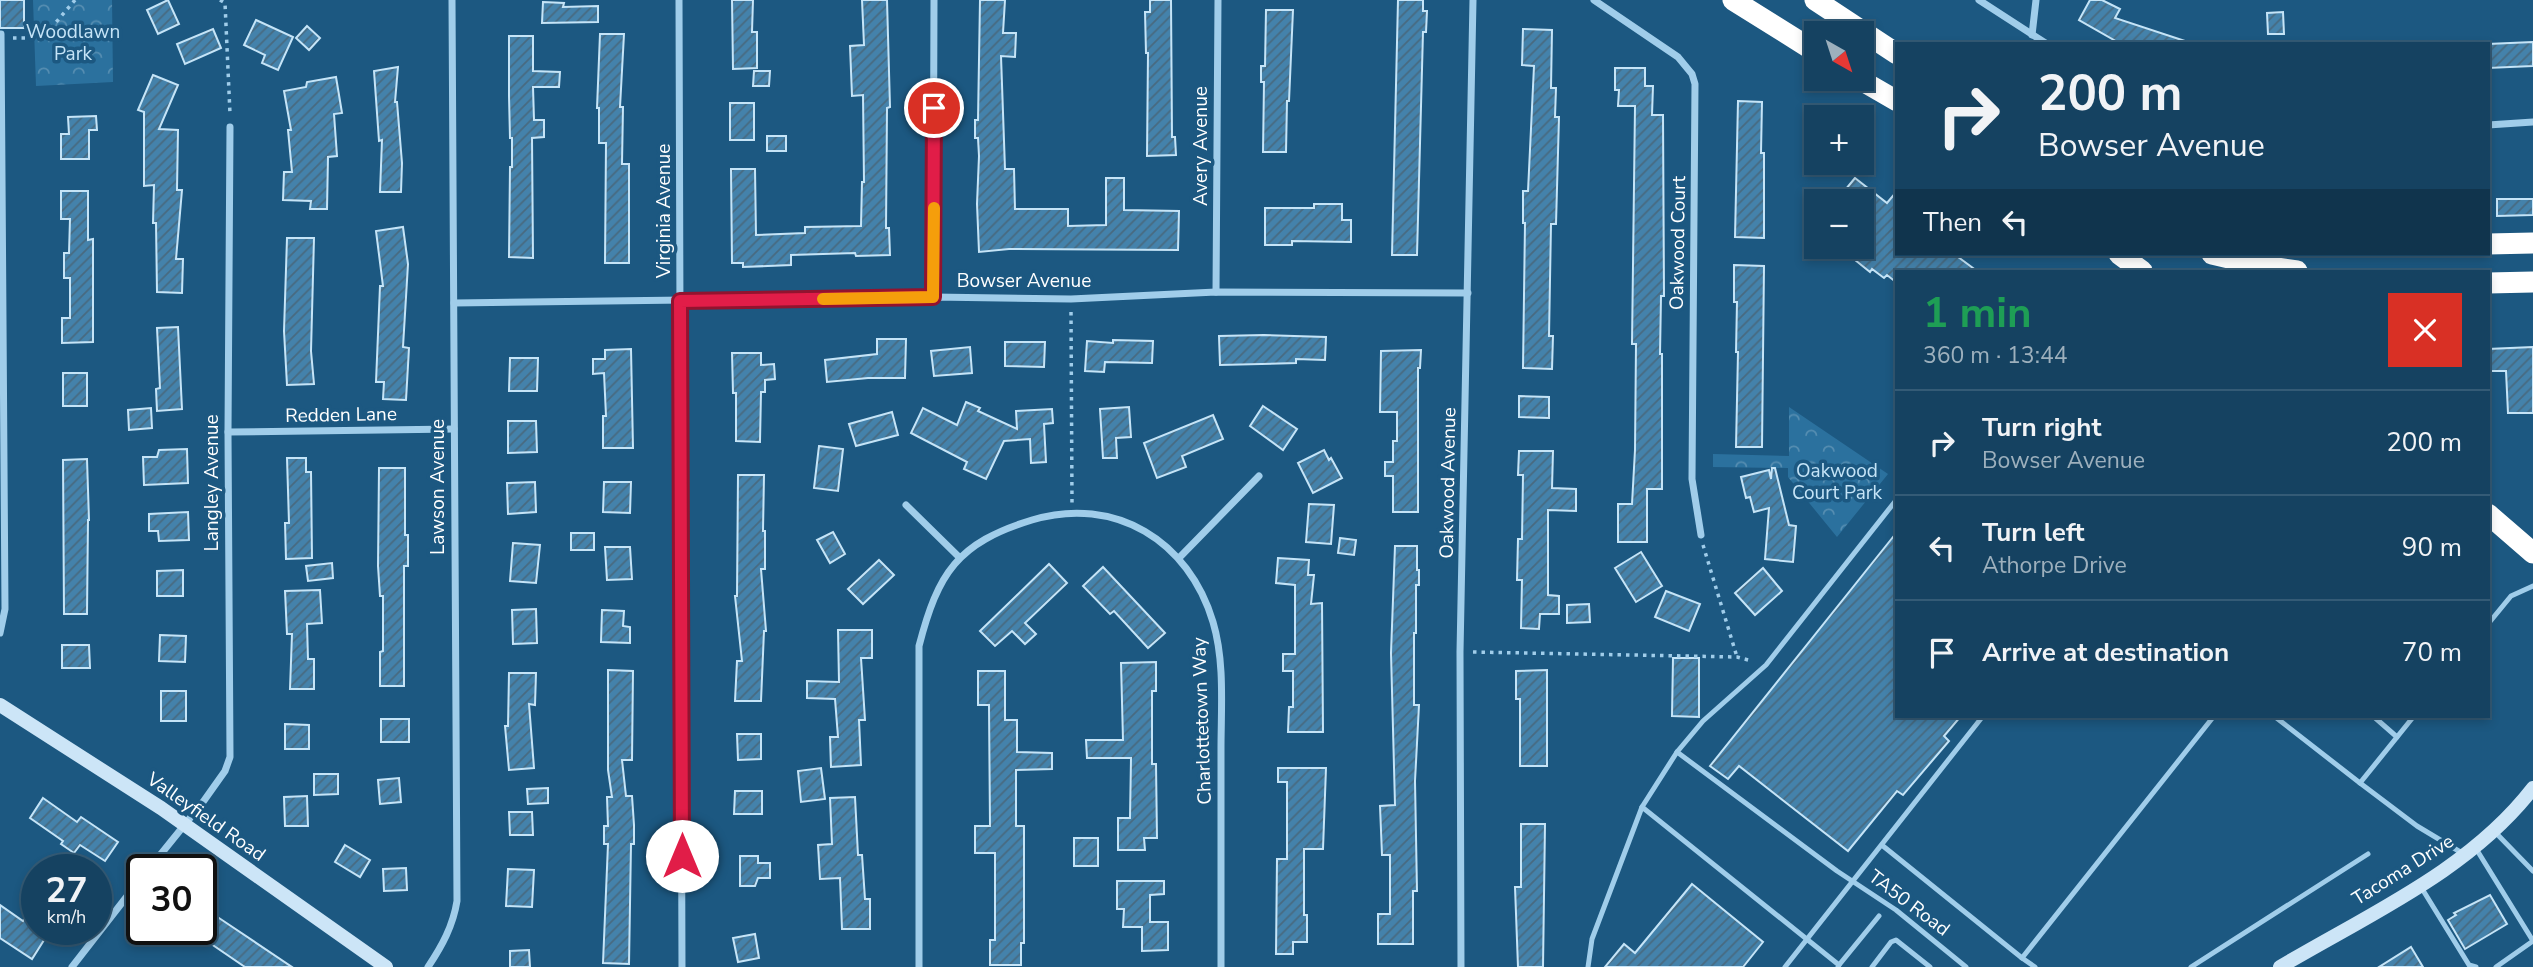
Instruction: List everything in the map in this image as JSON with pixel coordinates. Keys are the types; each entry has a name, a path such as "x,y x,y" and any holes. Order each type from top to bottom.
{"highway":[{"path":"1733,0 1804,44"},
{"path":"1815,0 1895,53"},
{"path":"1874,88 1895,101"},
{"path":"2490,244 2533,243"},
{"path":"2122,256 2142,270"},
{"path":"2220,256 2290,270"},
{"path":"2490,283 2533,282"},
{"path":"2490,516 2533,553"}],"street":[{"name":"Lawson Avenue","path":"428,967 440,950 453,920 457,901 452,0"},
{"name":"Virginia Avenue","path":"678,0 682,967"},
{"path":"933,297 934,0"},
{"name":"Avery Avenue","path":"1216,292 1218,0"},
{"name":"Oakwood Avenue","path":"1461,967 1460,652 1474,0"},
{"name":"Oakwood Court","path":"1594,0 1678,57 1686,65 1695,83 1692,479 1700,536"},
{"path":"1979,0 2044,42"},
{"path":"2032,35 2036,0"},
{"path":"0,633 5,609 1,36"},
{"path":"2490,125 2533,122"},
{"name":"Langley Avenue","path":"160,854 225,771 230,757 230,127"},
{"name":"Bowser Avenue","path":"454,303 933,297 1071,299 1216,292 1468,293"},
{"name":"Redden Lane","path":"228,432 454,429"},
{"path":"1179,558 1259,476"},
{"path":"906,505 959,557"},
{"name":"Charlottetown Way","path":"919,967 919,646 936,592 942,579 959,557 980,543 1027,522 1046,516 1072,513 1112,518 1142,529 1159,539 1179,558 1205,600 1214,625 1218,652 1221,967"},
{"name":"Valleyfield Road","path":"0,705 183,824 386,967"},
{"name":"Tacoma Drive","path":"2280,967 2420,885 2470,851 2494,831 2533,788"},
{"path":"72,967 126,898"}],"lane":[{"path":"1588,967 1592,939 1642,807 1676,751 1703,720 1766,665 1895,502"},
{"path":"2490,622 2511,596 2533,586"},
{"path":"1676,751 1853,881 1981,718"},
{"path":"2022,958 2212,718"},
{"path":"2277,718 2417,826 2470,851 2533,941 2496,967"},
{"path":"2375,718 2397,737"},
{"path":"2360,783 2412,718"},
{"path":"1642,807 1838,966 1879,916"},
{"path":"2494,831 2533,871"},
{"path":"1883,846 2035,967"},
{"path":"2191,967 2368,854"},
{"name":"TA50 Road","path":"1785,967 1853,881 1896,910 1966,967"},
{"path":"2420,885 2469,965 2476,967"},
{"path":"1872,967 1891,942 1896,940 1930,967"}],"path":[{"path":"1,36 34,37 39,33 46,34 75,0"},
{"path":"220,0 225,3 230,127"},
{"path":"1071,299 1072,513"},
{"path":"1700,536 1737,657"},
{"path":"1460,652 1737,657 1766,665"}],"green space":[{"name":"Woodlawn Park","path":"33,0 112,0 113,82 36,86"},
{"name":"Oakwood Court Park","path":"1789,407 1888,474 1837,537 1788,477 1788,468 1713,467 1713,454 1789,456"}],"building":[{"path":"0,0 24,0 24,28 0,28"},
{"path":"168,0 179,24 158,34 147,10"},
{"path":"732,0 753,0 752,32 757,32 757,68 733,69"},
{"path":"862,0 887,0 890,107 887,108 886,228 889,228 890,255 791,255 791,265 743,267 743,263 732,263 731,169 755,169 756,235 805,233 805,227 861,226 864,182 863,95 852,96 850,46 864,45"},
{"path":"980,0 1005,0 1003,33 1016,33 1015,57 1001,56 1005,169 1014,169 1015,209 1068,209 1068,226 1106,225 1106,178 1124,178 1124,210 1179,211 1178,250 1009,249 979,252 979,156 975,120 978,120"},
{"path":"1150,0 1171,0 1172,137 1175,137 1176,155 1147,156 1148,53 1145,12 1150,12"},
{"path":"1398,0 1423,0 1423,11 1427,11 1426,32 1423,32 1417,255 1392,255"},
{"path":"2090,0 2102,0 2120,9 2115,18 2185,42 2118,42 2079,20"},
{"path":"543,2 564,3 563,7 598,6 598,22 542,23"},
{"path":"1266,10 1293,10 1286,152 1263,152 1264,82 1261,82 1261,66 1265,66"},
{"path":"2283,12 2284,34 2268,34 2267,13"},
{"path":"256,20 293,37 278,70 262,63 265,55 244,45"},
{"path":"307,26 320,38 309,50 296,38"},
{"path":"213,29 221,48 185,64 177,44"},
{"path":"1523,29 1552,30 1551,88 1556,88 1555,117 1559,117 1556,224 1551,224 1549,336 1553,336 1552,369 1523,368 1523,191 1528,191 1534,66 1522,65"},
{"path":"600,34 624,34 620,107 623,107 622,164 629,164 629,263 605,263 606,143 599,143 597,108"},
{"path":"509,36 533,36 533,71 560,72 559,87 533,87 534,120 544,120 544,137 532,138 533,258 509,257 512,138"},
{"path":"2533,42 2533,66 2490,68 2490,44"},
{"path":"398,67 395,102 402,163 401,192 380,192 382,140 379,141 374,71"},
{"path":"1615,68 1645,68 1645,86 1653,86 1652,115 1663,115 1664,296 1661,296 1660,354 1662,489 1647,489 1647,542 1618,542 1618,504 1632,504 1635,450 1636,344 1632,344 1635,106 1618,106 1619,90 1615,90"},
{"path":"754,71 770,71 769,86 753,86"},
{"path":"153,75 178,85 159,129 178,130 177,190 182,190 176,259 183,259 182,293 157,292 154,185 144,186 144,112 138,110"},
{"path":"336,77 342,113 334,114 337,156 328,157 327,209 310,209 311,201 283,200 284,172 292,172 288,130 291,130 284,91 306,87 307,82"},
{"path":"1738,101 1762,102 1764,238 1735,237"},
{"path":"730,103 754,103 754,140 730,140"},
{"path":"96,116 97,130 89,130 89,159 61,159 61,134 69,134 68,117"},
{"path":"767,136 786,136 786,151 767,151"},
{"path":"1855,178 1869,189 1846,189"},
{"path":"61,191 88,191 88,240 93,239 93,342 62,343 62,318 70,318 70,278 64,278 64,253 69,253 70,219 61,219"},
{"path":"1874,193 1887,203 1895,193 1895,256 1957,256 1976,270 1895,270 1895,281 1887,275 1884,278 1872,269 1870,272 1854,259 1874,259"},
{"path":"2497,199 2533,199 2533,215 2497,216"},
{"path":"1314,204 1342,204 1342,220 1351,220 1351,242 1292,241 1292,245 1265,245 1265,208 1314,208"},
{"path":"403,227 408,264 403,347 409,348 406,400 383,399 384,382 376,382 380,286 383,286 376,231"},
{"path":"287,238 314,238 311,351 314,384 287,385 284,331"},
{"path":"1734,265 1764,266 1762,447 1736,447 1738,352"},
{"path":"178,327 182,409 157,411 156,389 160,388 157,328"},
{"path":"1219,336 1326,337 1325,360 1296,359 1296,363 1220,365"},
{"path":"877,339 906,339 905,378 827,382 825,360 877,354"},
{"path":"1113,340 1153,341 1152,363 1105,362 1104,372 1085,371 1087,341 1113,343"},
{"path":"1005,342 1045,342 1044,367 1005,366"},
{"path":"970,347 972,373 934,376 931,351"},
{"path":"2533,347 2533,413 2508,413 2506,371 2490,371 2490,349"},
{"path":"631,349 633,448 603,448 603,416 606,416 604,373 593,374 593,359 605,359 605,350"},
{"path":"1421,350 1418,368 1418,512 1393,512 1393,476 1385,476 1385,462 1393,462 1393,441 1397,441 1397,412 1380,412 1381,351"},
{"path":"732,353 761,353 761,365 774,364 775,379 765,380 765,392 761,392 760,442 736,441 736,393 733,393"},
{"path":"510,358 538,358 537,391 509,391"},
{"path":"63,373 87,373 87,406 63,406"},
{"path":"1519,396 1549,397 1549,418 1519,417"},
{"path":"966,402 980,408 978,411 1017,429 1016,411 1052,409 1053,423 1044,424 1046,462 1031,463 1030,439 1004,441 986,479 964,469 967,462 911,433 923,408 957,425"},
{"path":"1263,406 1297,429 1283,450 1250,426"},
{"path":"1129,407 1131,437 1116,438 1117,458 1103,458 1100,409"},
{"path":"151,408 152,428 129,430 128,410"},
{"path":"892,412 898,435 856,446 849,424"},
{"path":"1213,415 1223,439 1182,456 1186,467 1157,478 1144,443"},
{"path":"508,421 536,421 537,452 508,453"},
{"path":"819,446 843,449 838,491 814,488"},
{"path":"187,449 188,483 144,485 143,457 157,457 159,450"},
{"path":"1324,450 1342,478 1313,493 1298,463"},
{"path":"1519,451 1553,451 1552,488 1576,489 1576,511 1548,510 1548,595 1559,596 1559,614 1540,614 1539,629 1521,628 1522,580 1517,580 1518,539 1522,539 1523,475 1518,475"},
{"path":"287,458 306,458 306,472 311,472 312,558 286,559 285,523 289,523"},
{"path":"87,459 87,614 64,614 63,460"},
{"path":"379,468 405,468 408,566 404,566 404,686 380,686 383,596 380,596 378,566"},
{"path":"1772,468 1775,468 1789,525 1796,526 1793,562 1765,559 1769,508 1754,512 1750,497 1746,498 1741,477 1769,470 1771,479"},
{"path":"738,475 764,475 765,569 761,569 766,631 761,701 735,701 737,661 742,661 735,596"},
{"path":"535,482 536,512 508,514 507,483"},
{"path":"604,482 631,482 630,513 603,512"},
{"path":"1309,504 1334,505 1331,544 1306,542"},
{"path":"188,512 189,540 159,541 158,531 149,531 149,514"},
{"path":"833,532 845,554 830,563 817,540"},
{"path":"571,533 594,533 594,550 571,550"},
{"path":"1895,535 1895,718 1959,718 1944,736 1949,741 1903,795 1897,791 1848,851 1739,766 1728,779 1710,766"},
{"path":"1340,538 1356,540 1354,555 1338,553"},
{"path":"513,543 540,545 536,583 510,581"},
{"path":"1395,546 1417,546 1419,570 1414,633 1414,705 1419,705 1415,781 1417,891 1413,891 1413,944 1378,944 1378,914 1390,914 1390,855 1382,855 1380,806 1395,805 1391,653"},
{"path":"605,547 630,547 632,579 607,580"},
{"path":"1641,552 1662,586 1636,602 1615,568"},
{"path":"1278,558 1309,560 1308,575 1314,575 1311,604 1322,603 1323,732 1288,732 1289,707 1293,707 1293,671 1283,671 1283,654 1295,654 1295,585 1276,583"},
{"path":"879,560 894,575 863,604 848,589"},
{"path":"332,563 333,578 308,581 306,566"},
{"path":"1049,564 1067,583 1025,623 1036,634 1025,644 1012,631 995,646 980,631"},
{"path":"1103,567 1165,633 1148,648 1114,611 1110,614 1083,586"},
{"path":"1763,568 1782,591 1755,615 1735,593"},
{"path":"183,570 183,596 157,596 157,571"},
{"path":"320,590 322,623 307,624 308,659 314,659 314,689 290,689 292,634 287,634 285,591"},
{"path":"1666,591 1700,604 1689,631 1655,617"},
{"path":"1589,604 1590,622 1567,623 1567,605"},
{"path":"536,609 537,643 513,644 512,610"},
{"path":"602,610 624,611 623,626 630,627 630,643 601,642"},
{"path":"838,630 872,630 872,658 861,658 865,720 859,720 861,765 831,767 830,737 838,737 835,699 807,698 807,681 839,682"},
{"path":"160,635 186,636 185,662 159,661"},
{"path":"62,645 89,645 90,668 62,668"},
{"path":"1673,658 1699,658 1699,717 1672,716"},
{"path":"1156,662 1156,691 1152,691 1152,764 1156,764 1157,838 1144,838 1145,850 1118,850 1118,818 1130,818 1131,758 1087,758 1086,740 1123,740 1121,663"},
{"path":"608,670 633,671 632,760 622,760 626,796 632,796 634,825 634,844 631,844 629,964 603,963 608,844 604,844 604,826 608,826 607,797 612,797 608,770"},
{"path":"1547,670 1547,766 1520,766 1520,699 1516,699 1516,671"},
{"path":"978,671 1005,671 1005,720 1017,720 1017,752 1052,753 1052,769 1016,770 1016,826 1024,826 1024,943 1021,943 1021,965 990,965 990,940 995,940 995,853 975,853 975,826 990,826 989,705 978,705"},
{"path":"509,673 536,673 535,705 529,704 534,768 509,770 505,726 508,726"},
{"path":"161,691 186,691 186,721 161,721"},
{"path":"381,719 409,719 409,742 381,742"},
{"path":"285,724 309,725 309,749 285,749"},
{"path":"737,734 761,734 761,759 738,760"},
{"path":"821,768 825,799 801,802 798,771"},
{"path":"1278,768 1326,768 1323,849 1304,849 1304,915 1307,915 1307,942 1293,942 1293,954 1276,954 1277,859 1287,859 1287,782 1278,782"},
{"path":"314,774 338,774 338,794 314,795"},
{"path":"399,778 401,802 380,804 378,780"},
{"path":"548,788 548,803 528,804 527,789"},
{"path":"735,791 762,791 762,814 734,814"},
{"path":"307,796 308,826 285,826 284,797"},
{"path":"855,797 858,855 862,855 865,899 870,899 870,929 842,929 840,878 820,879 818,845 832,844 830,798"},
{"path":"43,798 77,822 81,817 118,842 110,854 94,854 80,845 74,853 61,844 63,841 30,818"},
{"path":"509,812 532,812 533,835 510,835"},
{"path":"1521,824 1545,824 1543,967 1518,967 1515,887 1521,887"},
{"path":"1074,838 1098,838 1098,866 1074,866"},
{"path":"345,845 370,860 360,877 335,862"},
{"path":"740,856 758,856 758,863 770,863 770,878 758,878 755,886 740,886"},
{"path":"406,868 407,890 384,891 383,869"},
{"path":"508,869 534,870 532,907 506,906"},
{"path":"1117,881 1164,881 1164,894 1150,895 1150,922 1168,922 1168,950 1142,951 1142,927 1123,927 1124,909 1117,909"},
{"path":"1692,884 1763,942 1743,967 1605,967 1624,944 1635,953"},
{"path":"2490,895 2507,924 2465,949 2448,920 2456,915 2454,913"},
{"path":"0,905 21,920 21,945 41,945 32,959 0,938"},
{"path":"217,917 292,967 245,967 213,945 217,945"},
{"path":"755,934 759,958 738,962 733,938"},
{"path":"2411,947 2423,967 2379,967"},
{"path":"529,950 530,967 510,967 510,951"}],"slow traffic":[{"path":"823,299 933,297 934,208"}],"route":[{"path":"682,856 680,301 933,297 934,108"}]}
